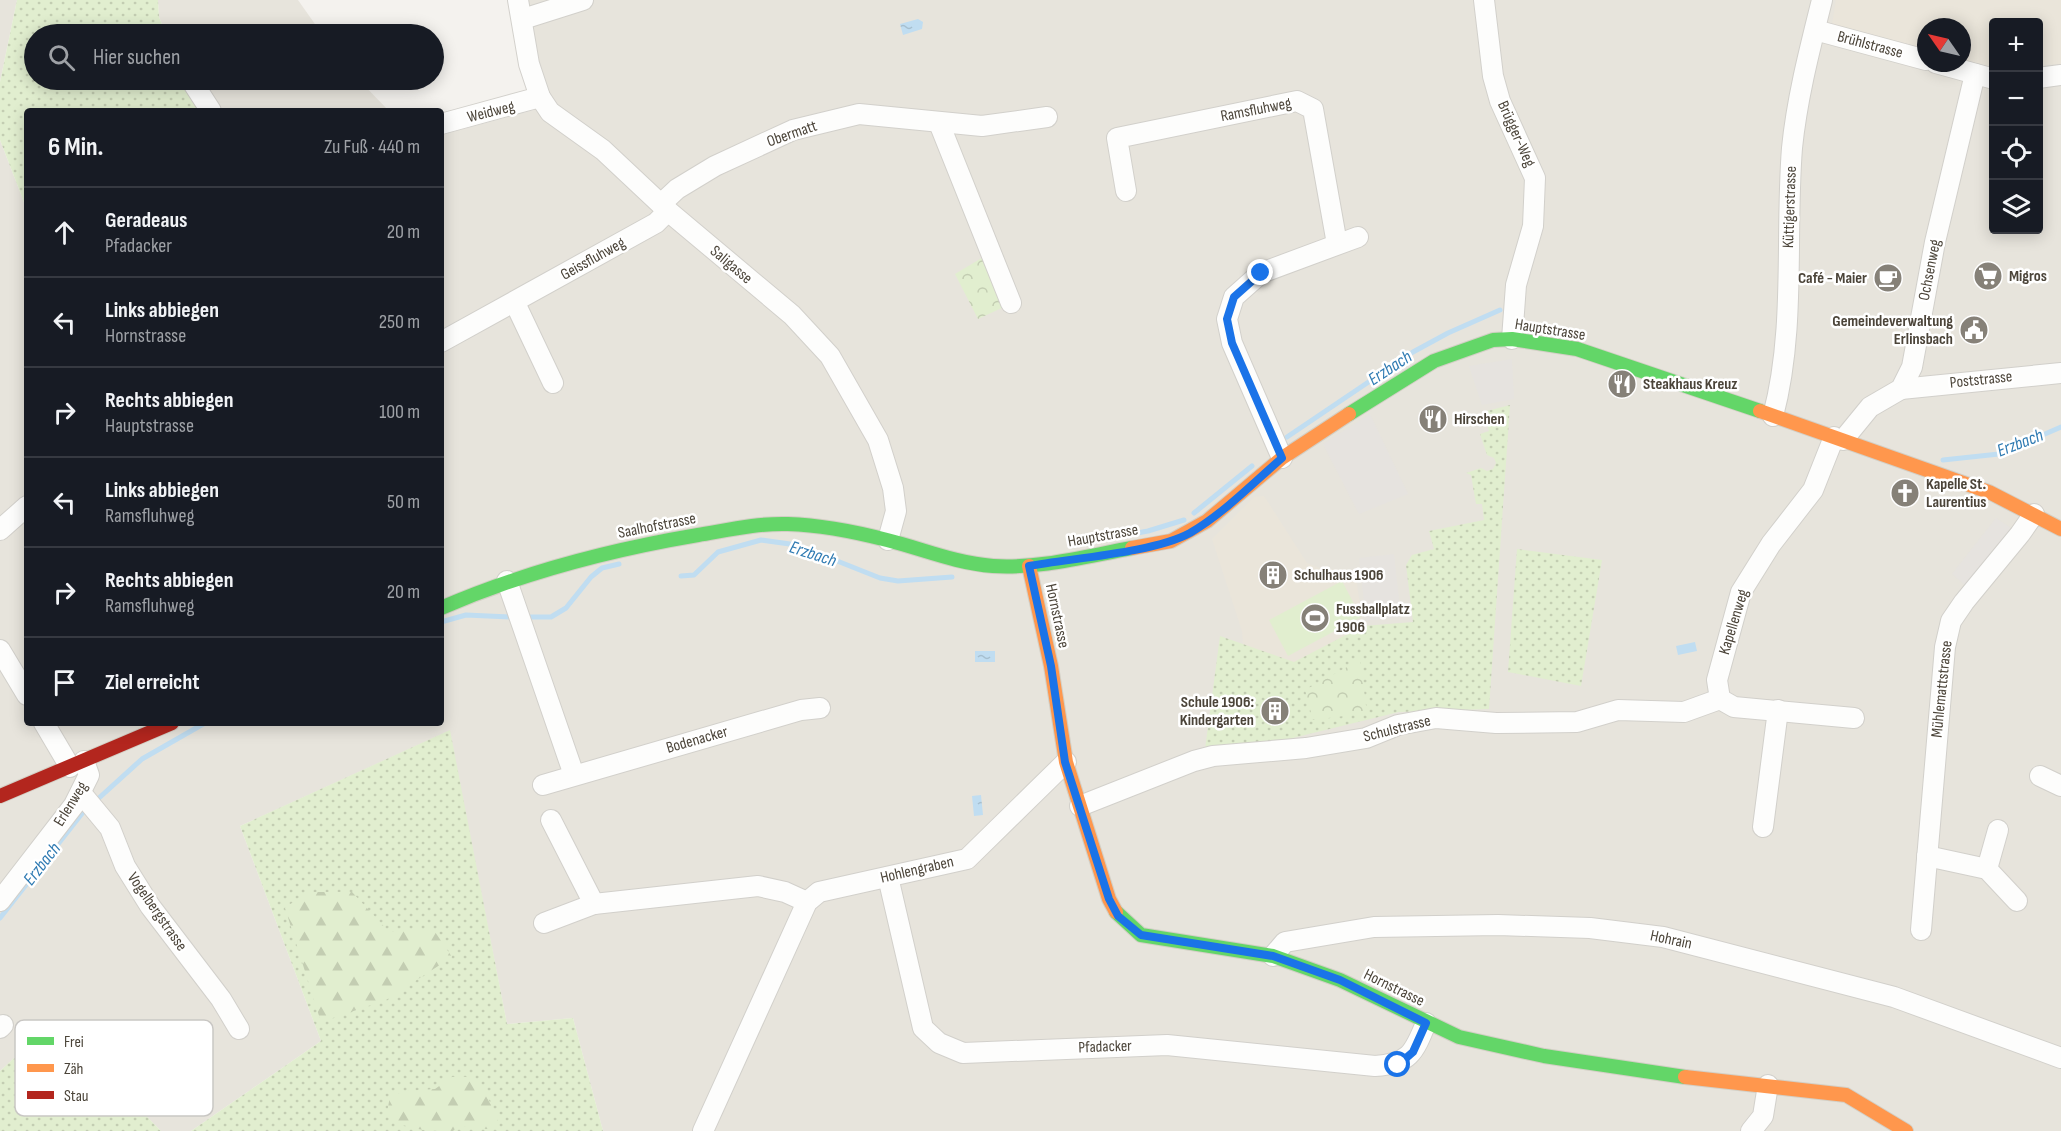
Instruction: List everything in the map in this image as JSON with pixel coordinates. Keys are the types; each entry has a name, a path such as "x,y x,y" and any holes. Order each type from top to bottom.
{"main road":[{"name":"Hauptstrasse","path":"888,540 969,563 992,566 1029,566 1171,541 1189,533 1282,458 1382,392 1434,361 1493,340 1512,339 1577,349 1838,438 1989,492 2061,529"},
{"name":"Saalhofstrasse","path":"444,607 507,581 630,547 746,527 788,524 888,540"},
{"name":"Hornstrasse","path":"1029,566 1051,666 1065,762 1109,899 1118,916 1141,935 1273,956 1340,980 1459,1037 1544,1056 1656,1074 1846,1095 1906,1131"},
{"path":"0,796 165,726"}],"street":[{"path":"520,9 584,0"},
{"name":"Brügger-Weg","path":"1484,0 1493,76 1500,101 1535,178 1533,225 1516,285 1512,339"},
{"name":"Küttigerstrasse","path":"1773,416 1785,349 1792,147 1797,109 1822,0"},
{"name":"Saligasse","path":"520,9 529,64 540,97 550,112 603,150 665,208 792,315 830,356 878,440 893,488 896,511 888,540"},
{"name":"Brühlstrasse","path":"1815,30 1917,58"},
{"path":"1969,72 1984,76"},
{"path":"2043,77 2061,75"},
{"name":"Ochsenweg","path":"1901,388 1912,367 1935,242 1984,76"},
{"path":"197,90 209,108"},
{"name":"Weidweg","path":"444,123 540,97"},
{"name":"Ramsfluhweg","path":"1126,191 1117,138 1297,101 1313,110 1337,244"},
{"name":"Obermatt","path":"665,208 677,189 715,166 793,130 859,114 982,126 1047,117"},
{"path":"939,123 1011,303"},
{"name":"Geissfluhweg","path":"444,340 656,224 665,208"},
{"path":"1282,458 1232,343 1227,319 1234,297 1261,273 1358,237"},
{"path":"515,303 553,383"},
{"name":"Poststrasse","path":"1901,388 2061,373"},
{"path":"1838,438 1870,406 1901,388"},
{"name":"Kapellenweg","path":"1720,699 1717,680 1741,592 1771,544 1813,490 1838,438"},
{"path":"0,530 24,509"},
{"name":"Mühlemattstrasse","path":"1921,930 1945,647 1951,621 2034,514"},
{"path":"507,581 574,775"},
{"path":"0,651 24,690"},
{"path":"1720,699 1734,707 1854,718"},
{"name":"Schulstrasse","path":"1080,806 1194,761 1213,756 1306,748 1366,738 1398,725 1436,718 1496,723 1577,722 1618,710 1684,712 1720,699"},
{"name":"Bodenacker","path":"543,785 801,710 820,708"},
{"path":"1763,827 1778,710"},
{"path":"46,726 77,764"},
{"name":"Hohlengraben","path":"807,902 819,892 967,859 1065,762"},
{"name":"Erlenweg","path":"0,901 81,793 89,775 77,764"},
{"path":"2040,776 2061,786"},
{"name":"Vogelbergstrasse","path":"81,793 110,828 124,866 150,906 221,999 238,1029"},
{"path":"551,820 594,904"},
{"path":"1988,869 1998,830"},
{"path":"1927,856 1988,869 2017,901"},
{"name":"Pfadacker","path":"888,877 923,1028 939,1044 963,1053 1167,1045 1375,1066 1398,1065 1413,1052 1426,1023"},
{"path":"544,923 594,904 758,886 785,892 807,902 703,1131"},
{"name":"Hohrain","path":"1273,956 1285,942 1374,927 1510,925 1590,928 1643,934 1663,937 1894,997 2061,1058"},
{"path":"1751,1131 1763,1116 1767,1085"}],"shaded area":[{"path":"0,0 17,0 0,82"},
{"path":"158,0 298,0 315,24 162,24"},
{"path":"510,0 2061,0 2061,1131 603,1131 573,1018 507,1024 449,731 240,826 321,1041 213,1116 213,1020 15,1020 15,1057 0,1071 0,140 24,202 24,726 444,726 444,134 534,110"},
{"path":"1836,0 2061,0 2061,64 2043,65 2043,18 1989,18 1989,66 1971,61 1971,18 1917,18 1917,47 1832,24"},
{"path":"193,90 369,90 386,108 204,108"},
{"path":"1512,359 1514,399 1482,405 1469,366"},
{"path":"1370,414 1408,494 1359,514 1323,444"},
{"path":"1264,496 1307,563 1322,569 1355,570 1376,717 1250,743 1242,631 1212,539 1254,497"},
{"path":"1996,518 2020,534 1972,591 1952,574"},
{"path":"1394,554 1401,617 1366,621 1359,558"},
{"path":"146,1116 213,1116 191,1131 161,1131"}],"green space":[{"path":"17,0 158,0 162,24 24,24 24,90 193,90 204,108 24,108 24,202 0,140 0,82"},
{"path":"985,256 1006,306 978,319 955,274"},
{"path":"1510,405 1489,709 1399,712 1272,743 1205,749 1220,636 1294,662 1363,626 1413,622 1406,565 1412,555 1434,549 1429,531 1484,520 1482,504 1476,504 1471,475 1466,473 1481,468 1487,471 1493,469 1496,463 1494,458 1487,455 1480,434 1489,431 1483,412"},
{"path":"1517,549 1602,560 1581,686 1508,672"},
{"name":"Fussballplatz 1906","path":"1342,581 1361,617 1288,656 1269,620"},
{"path":"1360,660 1367,713 1313,720 1305,690"},
{"path":"450,730 507,1024 573,1018 603,1131 191,1131 321,1041 240,826"},
{"path":"307,892 352,892 389,932 433,929 452,957 386,1000 321,1022 285,908"},
{"path":"15,1057 15,1116 146,1116 161,1131 0,1131 0,1071"},
{"path":"452,1077 468,1077 476,1081 483,1089 497,1117 499,1128 458,1126 453,1131 417,1129 400,1123 387,1113 390,1096 407,1091 435,1089"}],"water":[{"path":"918,19 923,22 922,29 903,35 900,24"},
{"path":"1695,642 1697,651 1678,655 1676,646"},
{"path":"975,651 995,651 995,662 975,662"},
{"path":"981,795 983,815 974,816 972,796"}],"waterway":[{"name":"Erzbach","path":"1287,437 1413,352 1448,333 1500,310"},
{"name":"Erzbach","path":"1943,460 1999,454 2061,427"},
{"name":"Erzbach","path":"1194,513 1252,466"},
{"name":"Erzbach","path":"1073,545 1148,531 1184,520"},
{"name":"Erzbach","path":"681,576 694,575 718,552 761,540 797,545 880,578 898,581 952,577"},
{"name":"Erzbach","path":"527,617 551,617 566,608 591,577 602,568 619,564"},
{"name":"Erzbach","path":"444,621 466,615 510,617"},
{"name":"Erzbach","path":"99,798 142,759 200,726"},
{"name":"Erzbach","path":"0,918 84,811"}],"traffic: fast":[{"path":"1349,414 1434,361 1493,340 1512,339 1577,349 1760,411"},
{"path":"444,607 535,573 599,555 732,529 777,524 838,529 887,540 952,559 993,566 1045,564 1132,548"},
{"path":"1116,912 1141,935 1273,956 1340,980 1459,1037 1544,1056 1685,1077"}],"traffic: slow":[{"path":"1760,411 1989,492 2061,529"},
{"path":"1132,548 1171,541 1207,521 1282,458 1349,414"},
{"path":"1029,566 1051,666 1066,762 1109,899 1116,912"},
{"path":"1685,1077 1846,1095 1906,1131"}],"traffic: jam":[{"path":"0,796 165,726"}],"place":[{"name":"Migros","path":"1988,276"},
{"name":"Café - Maier","path":"1888,278"},
{"name":"Gemeindeverwaltung Erlinsbach","path":"1974,330"},
{"name":"Steakhaus Kreuz","path":"1622,384"},
{"name":"Hirschen","path":"1433,419"},
{"name":"Kapelle St. Laurentius","path":"1905,493"},
{"name":"Schulhaus 1906","path":"1273,575"},
{"name":"Fussballplatz 1906","path":"1315,618"},
{"name":"Schule 1906: Kindergarten","path":"1275,711"}],"route":[{"path":"1261,273 1234,297 1227,319 1232,343 1282,458 1207,521 1171,541 1029,566 1051,666 1065,762 1109,899 1118,916 1141,935 1273,956 1340,980 1426,1023 1413,1052 1398,1065"}]}
